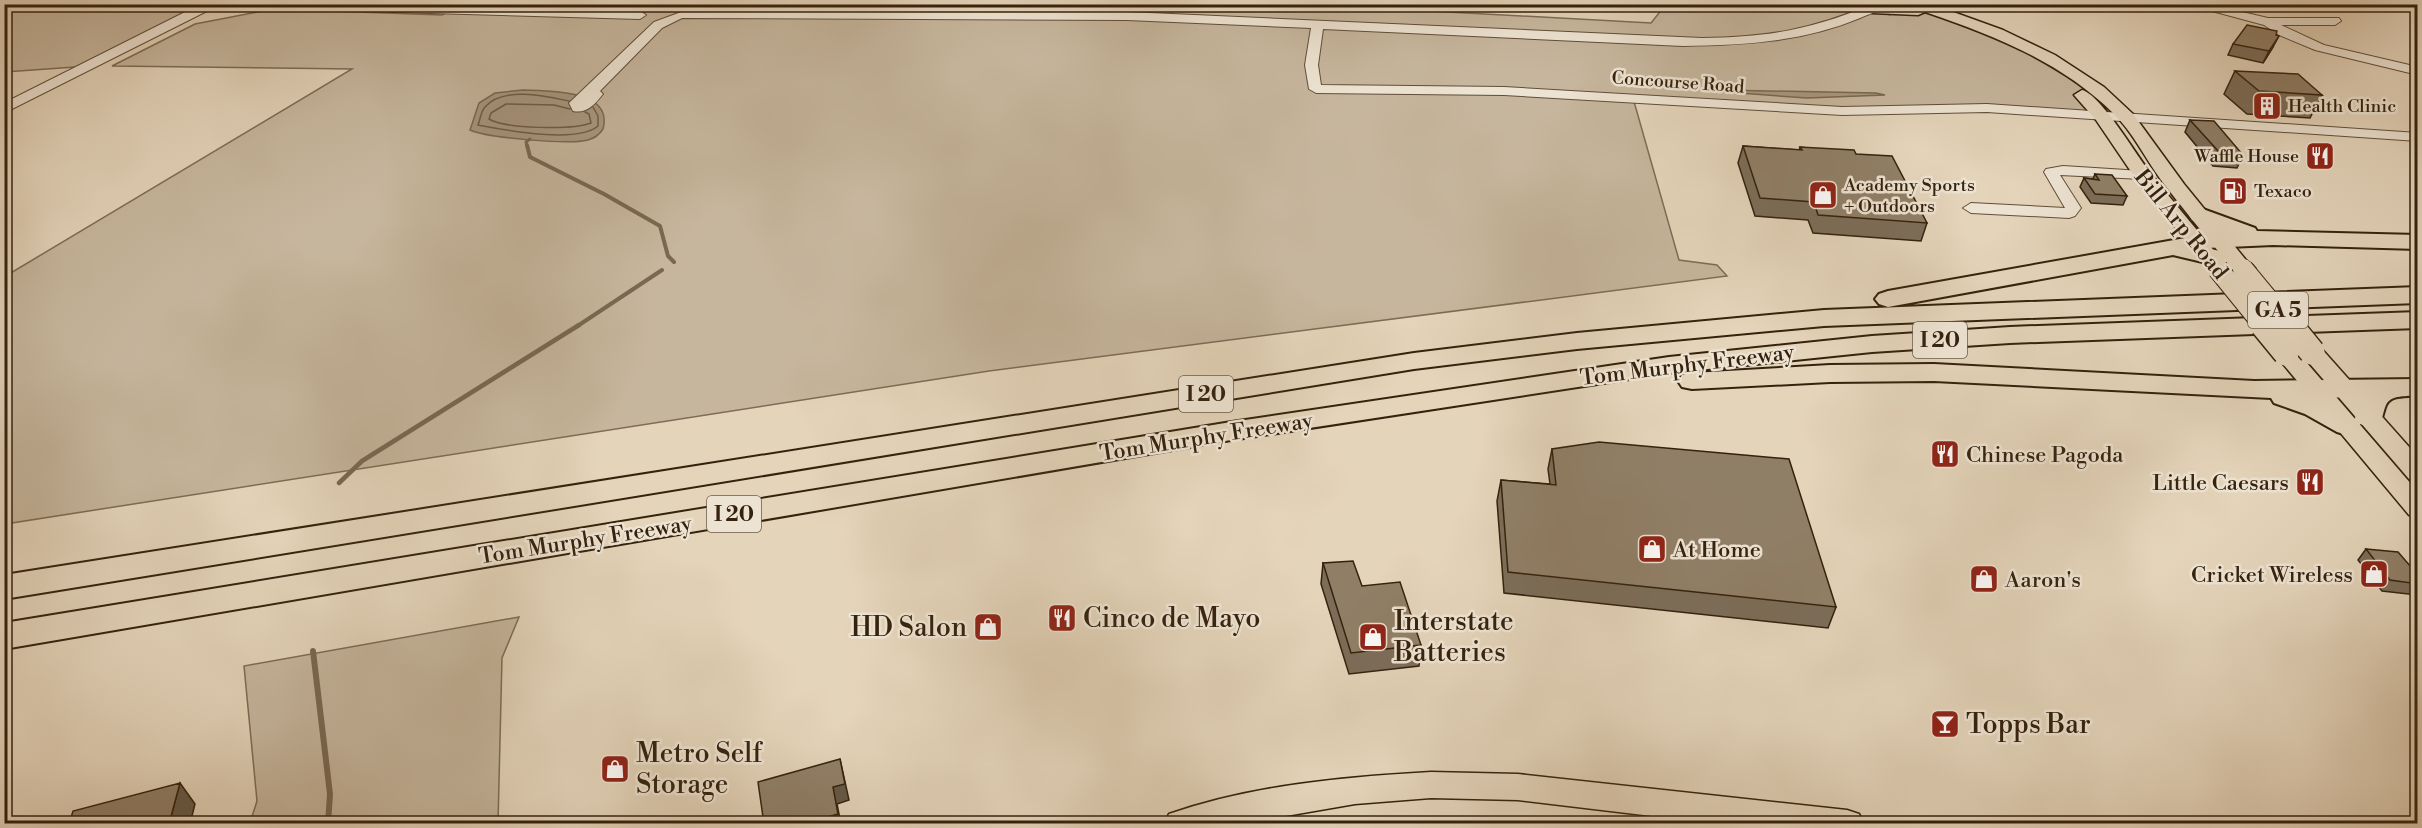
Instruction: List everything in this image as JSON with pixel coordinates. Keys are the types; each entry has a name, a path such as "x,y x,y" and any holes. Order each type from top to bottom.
{"highway":[{"path":"2200,215 2229,228 2273,238 2418,242"},
{"path":"1414,361 1456,349 1519,338 1681,318 1903,297 2166,250 2211,251 2273,238"},
{"path":"2211,251 2243,269"},
{"name":"Tom Murphy Freeway","path":"4,587 1414,361 1588,340 1824,318 2418,295"},
{"name":"Tom Murphy Freeway","path":"4,636 1465,394 1669,365 1872,344 2021,335 2418,320"},
{"path":"1465,394 1840,372 1966,374 2244,390 2387,390 2418,387"},
{"path":"2244,390 2301,402 2358,422 2380,393 2387,390"}],"main road":[{"name":"Bill Arp Road","path":"1899,4 1919,7 1991,29 2065,67 2087,82 2126,118 2200,215 2211,251"},
{"path":"1877,7 1919,7"},
{"name":"Bill Arp Road","path":"1919,7 2020,52 2076,88 2102,117 2142,175 2211,251 2286,353 2331,390 2358,422 2418,509"},
{"name":"Bill Arp Road","path":"2243,269 2312,352 2331,390"},
{"name":"Bill Arp Road","path":"2358,422 2418,473"},
{"path":"1181,824 1276,802 1355,790 1431,785 1518,787 1846,824"}],"street":[{"path":"4,109 211,4"},
{"path":"218,4 640,12"},
{"path":"431,4 640,12 658,19 722,13 1041,14 1318,24 1683,42 1720,42 1793,35 1835,24 1877,7"},
{"path":"631,51 628,46 641,31 641,9 649,4"},
{"path":"576,110 576,103 584,94 592,91 658,25 694,10 697,4 1141,10 1679,35 1770,30 1819,19 1853,5"},
{"path":"2192,4 2268,22 2335,21"},
{"path":"2268,22 2278,30 2323,47 2418,71"},
{"name":"Concourse Road","path":"1318,24 1312,65 1316,89 1504,91 1842,111 1987,108 2102,117"},
{"path":"2102,117 2418,137"},
{"path":"1971,208 2069,213 2073,208 2051,172 2063,170 2142,175"}],"shaded area":[{"path":"464,4 1301,4 1651,23 1663,8 1722,4 1853,4 1890,15 1901,5 1907,5 2010,43 2086,88 2107,115 1987,108 1842,111 1633,98 1679,260 1717,265 1727,276 989,371 5,524 4,277 352,69 112,66 195,24 273,9 442,15"},
{"path":"5,5 211,5 89,66 5,72"},
{"path":"519,617 502,658 498,823 250,823 257,801 244,666"}],"water":[{"path":"523,90 562,92 589,99 599,106 604,116 603,129 597,136 588,140 564,142 510,138 470,130 479,103 495,93"},
{"path":"1711,91 1885,95 1807,98"}],"building":[{"path":"2247,25 2277,31 2276,35 2279,36 2269,51 2233,44"},
{"path":"2235,71 2298,74 2322,95 2259,91"},
{"path":"2190,120 2214,121 2243,155 2220,153"},
{"name":"Academy Sports + Outdoors","path":"1743,146 1802,150 1800,147 1854,150 1856,154 1892,156 1927,223 1818,215 1814,202 1760,198"},
{"path":"2095,174 2112,175 2127,196 2095,194 2084,178 2099,180"},
{"name":"At Home","path":"1599,442 1789,459 1836,607 1508,572 1501,480 1556,485 1552,449"},
{"path":"2366,549 2398,552 2418,575 2418,584 2390,580"},
{"name":"Interstate Batteries","path":"1353,561 1362,586 1400,582 1421,645 1351,653 1323,563"},
{"path":"840,759 845,784 833,787 838,814 805,824 764,824 758,782"},
{"path":"180,783 169,824 69,824 73,811"}],"waterway":[{"path":"527,146 526,142 530,139"},
{"path":"527,145 530,157 604,194 660,226 668,256 674,262"},
{"path":"576,327 662,270"},
{"path":"339,483 362,461 579,325"},
{"path":"313,651 330,794 328,824"}],"place":[{"name":"Health Clinic","path":"2267,106"},
{"name":"Waffle House","path":"2320,156"},
{"name":"Texaco","path":"2233,191"},
{"name":"Academy Sports + Outdoors","path":"1823,195"},
{"name":"Chinese Pagoda","path":"1945,454"},
{"name":"Little Caesars","path":"2310,482"},
{"name":"At Home","path":"1652,549"},
{"name":"Cricket Wireless","path":"2374,574"},
{"name":"Aaron's","path":"1984,579"},
{"name":"Cinco de Mayo","path":"1062,618"},
{"name":"HD Salon","path":"988,627"},
{"name":"Interstate Batteries","path":"1373,637"},
{"name":"Topps Bar","path":"1945,724"},
{"name":"Metro Self Storage","path":"615,769"}]}
